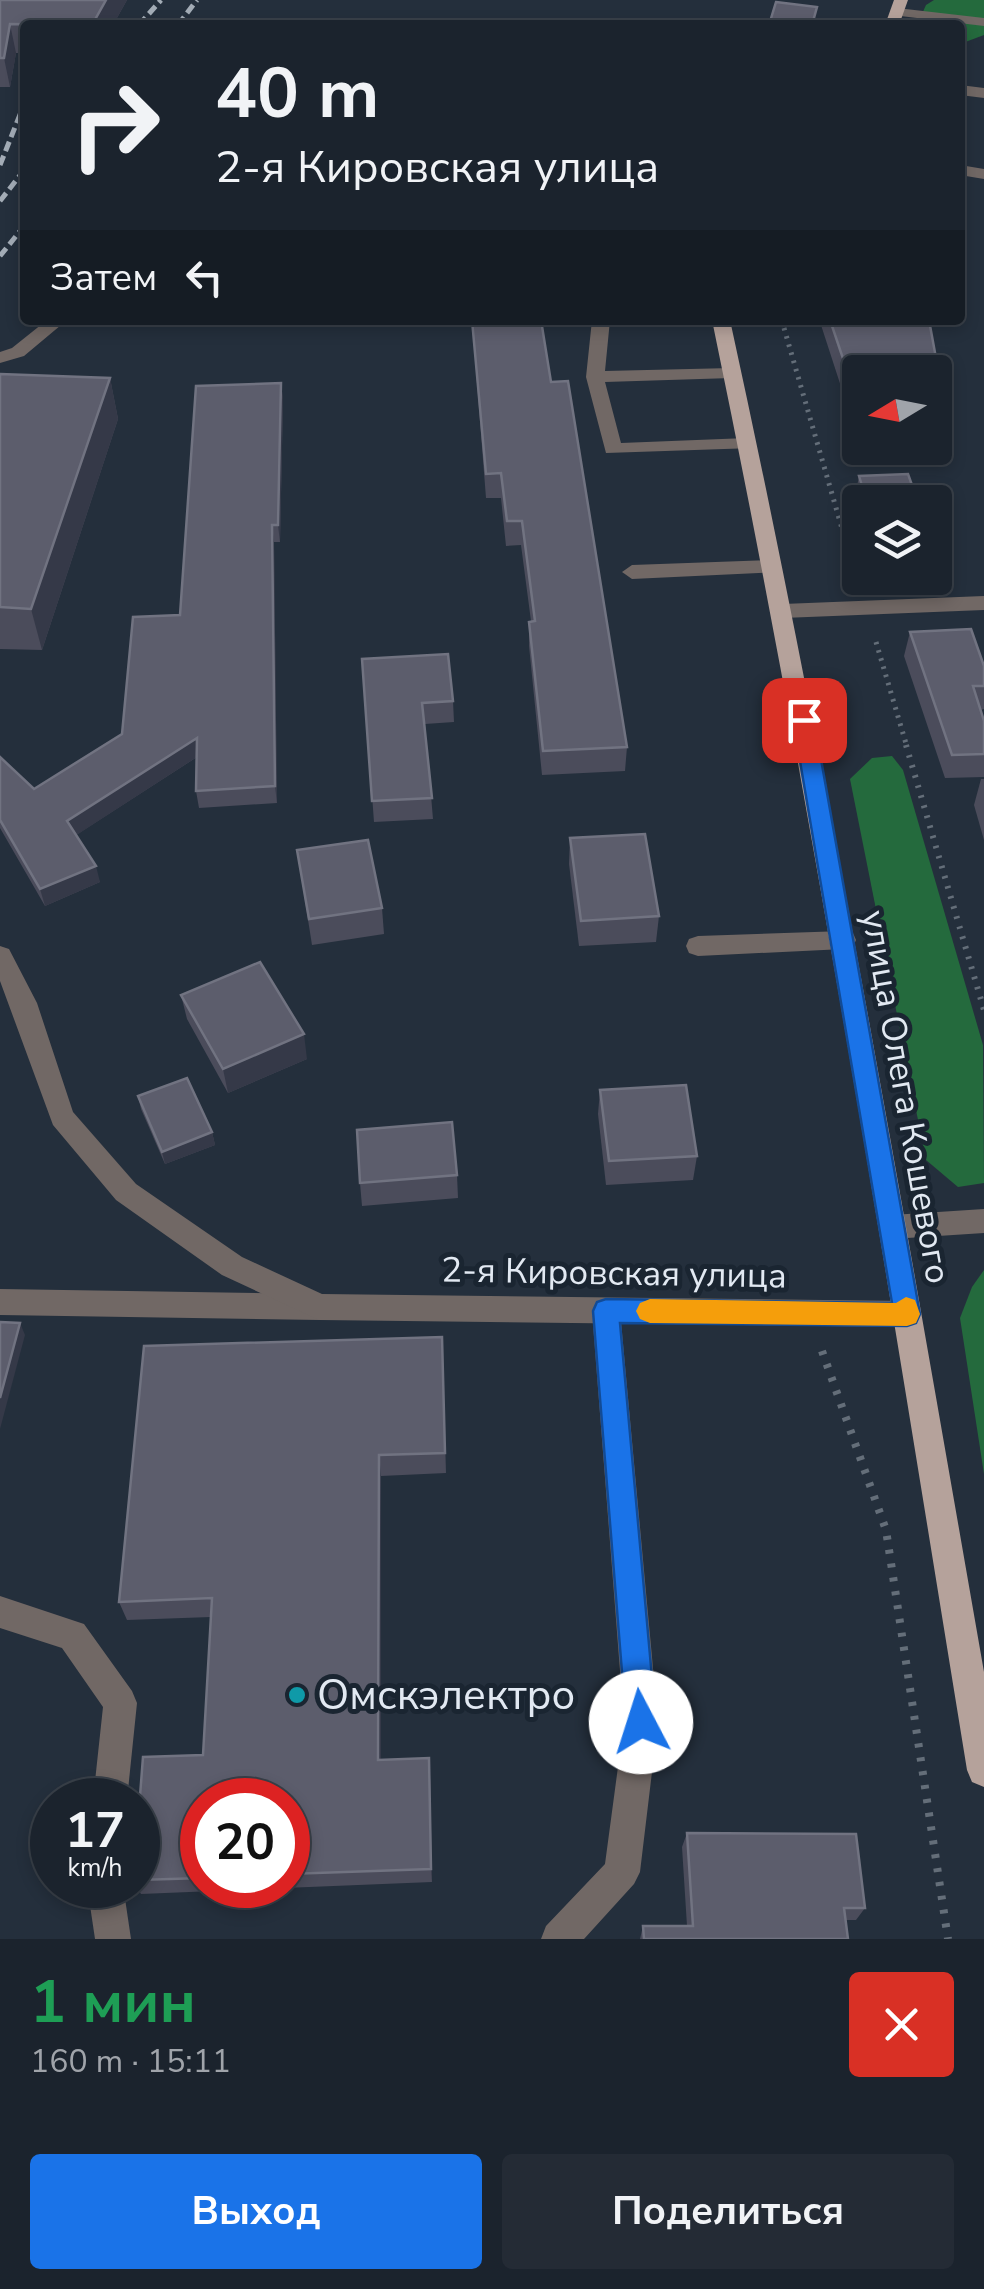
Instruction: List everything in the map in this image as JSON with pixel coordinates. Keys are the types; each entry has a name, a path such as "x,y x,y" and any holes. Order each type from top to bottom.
{"main road":[{"name":"улица Олега Кошевого","path":"722,325 783,611 844,940 982,1749"}],"street":[{"path":"897,12 984,22"},
{"path":"0,358 18,352 52,325"},
{"path":"601,325 596,377 613,449 747,444"},
{"path":"596,377 732,373"},
{"path":"632,572 774,567"},
{"path":"783,611 984,603"},
{"path":"698,946 844,940"},
{"path":"0,956 24,1003 62,1117 126,1192 232,1266 320,1307"},
{"path":"892,1227 984,1221"},
{"name":"2-я Кировская улица","path":"0,1302 907,1314"},
{"path":"559,1939 622,1872 641,1722 606,1311"},
{"path":"0,1612 73,1635 120,1702 112,1778"},
{"path":"108,1908 113,1939"}],"path":[{"path":"783,325 984,1010"},
{"path":"808,1313 886,1530 948,1939"}],"green space":[{"path":"934,0 984,0 984,35 965,42 965,20 919,20 926,5"},
{"path":"892,756 903,770 983,1045 984,1183 958,1187 926,1160 850,779 872,758"},
{"path":"984,1270 984,1474 960,1318 972,1287"}],"building":[{"path":"0,0 106,0 95,20 20,20 20,24 10,24 4,58 0,58"},
{"path":"776,2 817,7 813,20 771,20"},
{"path":"472,325 542,325 551,382 568,381 627,747 543,751 529,622 535,621 522,521 507,521 501,473 486,474"},
{"path":"832,325 930,325 935,355 842,356"},
{"path":"0,374 110,378 31,609 0,607"},
{"path":"281,383 278,525 272,525 275,786 196,791 197,738 67,821 96,866 40,889 0,820 0,757 34,789 122,734 133,617 180,615 196,386"},
{"path":"908,474 912,485 862,485 859,476"},
{"path":"971,629 984,666 984,686 973,686 984,721 984,754 952,755 910,632"},
{"path":"448,654 453,701 422,703 432,798 372,801 362,659"},
{"path":"645,834 659,916 581,921 570,838"},
{"path":"368,840 382,908 309,919 297,850"},
{"path":"260,962 304,1034 223,1069 181,995"},
{"path":"187,1078 212,1132 162,1152 138,1096"},
{"path":"686,1085 697,1156 609,1161 600,1090"},
{"path":"452,1122 457,1175 360,1183 357,1130"},
{"path":"0,1322 20,1323 0,1398"},
{"name":"Омскэлектро","path":"442,1337 445,1453 379,1455 378,1760 429,1758 431,1869 310,1873 310,1778 180,1778 180,1879 160,1879 160,1778 141,1778 143,1757 203,1755 212,1598 119,1602 144,1346"},
{"path":"687,1833 856,1834 865,1908 844,1908 848,1939 644,1939 643,1926 693,1926"}],"railway":[{"path":"143,20 161,0"},
{"path":"182,20 197,0"},
{"path":"0,165 20,115"},
{"path":"0,201 20,175"},
{"path":"0,256 20,231"}],"slow traffic":[{"path":"650,1311 907,1314 906,1309"}],"place":[{"name":"Омскэлектро","path":"297,1695"}],"route":[{"path":"641,1722 606,1311 907,1314 804,720"}]}
